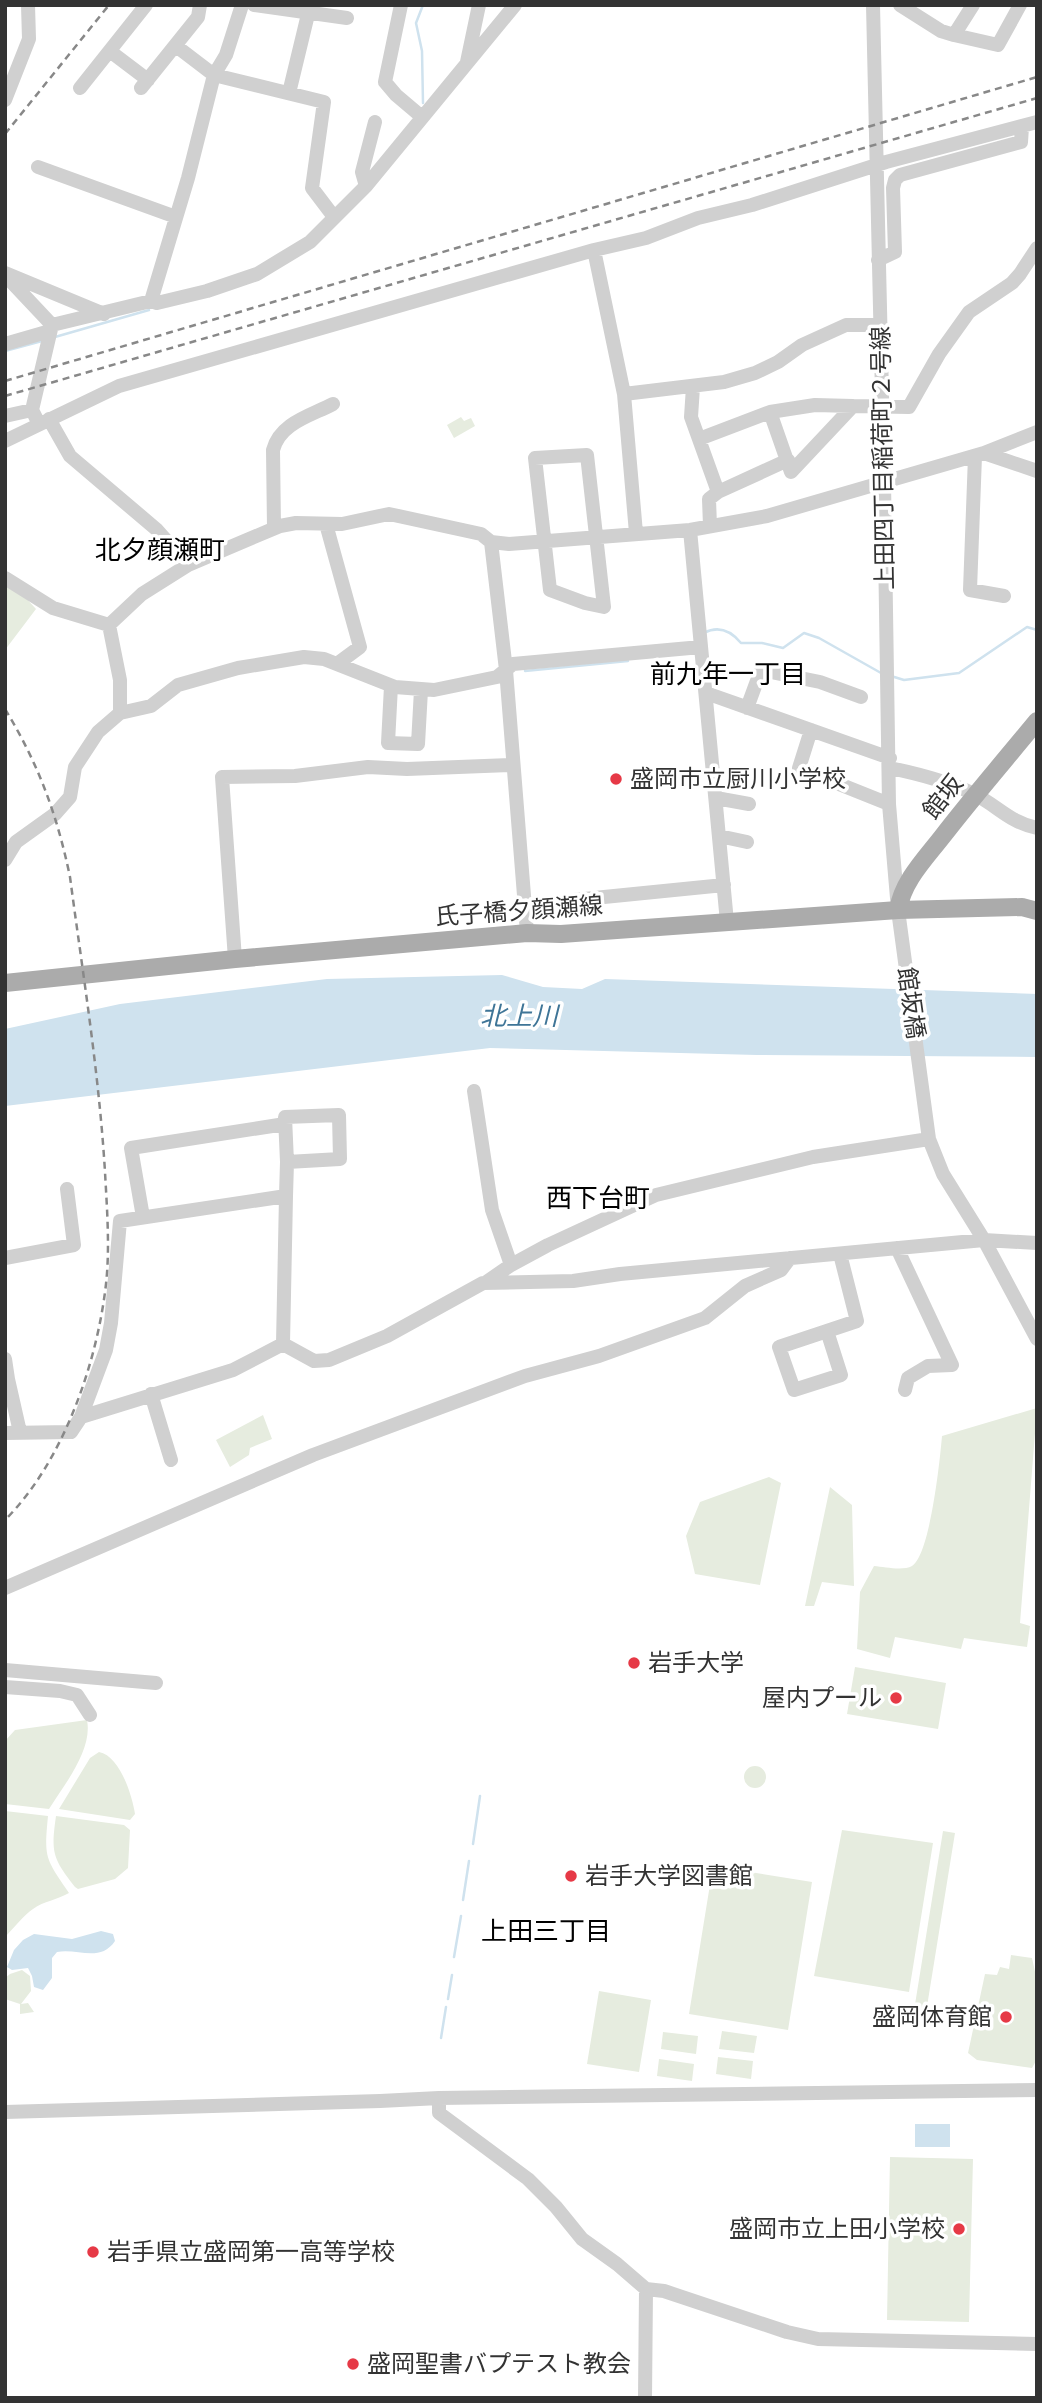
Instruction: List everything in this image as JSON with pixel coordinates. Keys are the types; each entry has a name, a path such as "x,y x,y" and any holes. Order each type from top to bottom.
{"main road":[{"name":"館坂","path":"898,910 901,896 911,878 975,794 1037,721"},
{"name":"氏子橋夕顔瀬線","path":"5,983 527,933 561,934 898,910 1022,907 1037,911"}],"street":[{"path":"5,100 29,39 28,5"},
{"path":"80,88 146,5"},
{"path":"111,52 144,84 198,17 200,5"},
{"path":"151,301 214,75 226,55 242,5"},
{"path":"254,5 309,9 347,18"},
{"path":"401,5 385,82 422,117"},
{"path":"467,62 479,5"},
{"path":"5,344 51,328 151,301 157,303 207,291 257,274 310,242 366,186 515,5"},
{"name":"上田四丁目稲荷町２号線","path":"873,5 889,804 898,910"},
{"path":"900,5 941,31 998,45 1020,5"},
{"path":"954,35 974,5"},
{"path":"289,93 309,9"},
{"path":"176,46 214,75 324,102 312,188 334,217"},
{"path":"366,186 362,172 375,122"},
{"path":"5,441 119,386 594,250 646,238 698,218 764,201 939,146 1037,122"},
{"path":"878,260 894,252 892,188 900,175 1021,142 1022,127"},
{"path":"38,167 176,216"},
{"path":"699,439 769,412 815,405 909,407 939,354 969,312 1012,283 1037,247"},
{"path":"594,250 624,394 636,533"},
{"path":"5,274 104,314"},
{"path":"5,274 51,328"},
{"path":"624,394 724,382 755,373 778,362 802,345 846,325 880,325"},
{"path":"32,410 51,328"},
{"path":"693,387 691,417 718,492"},
{"path":"274,528 275,439 283,429 333,404"},
{"path":"769,412 791,472 853,406"},
{"path":"32,410 44,421 70,456 156,529 188,565"},
{"path":"5,416 32,410"},
{"path":"109,625 142,594 188,565 274,528 296,523 342,524 389,513 481,534 491,542 509,544 690,530 767,516 979,455 1037,432"},
{"path":"587,454 604,607 585,604 550,590 544,541 535,458 587,454"},
{"path":"979,455 1037,471"},
{"path":"979,455 970,590 1004,596"},
{"path":"710,526 709,499 718,492 788,460"},
{"path":"326,524 360,647 337,664"},
{"path":"690,530 727,922"},
{"path":"491,542 506,670 527,933"},
{"path":"5,578 53,608 109,625"},
{"path":"109,625 120,680 120,713"},
{"path":"5,860 10,837 63,807 71,797 75,767 98,732 120,713 151,706 178,685 238,668 304,657 324,659 391,686 434,690 497,677 513,664 701,647"},
{"path":"747,708 761,670 820,682 861,697"},
{"path":"391,686 388,743 418,744 421,690"},
{"path":"706,693 811,730 975,794 1019,824 1037,828"},
{"path":"811,730 799,768 889,804"},
{"path":"234,959 222,777 295,776 368,767 407,769 513,765"},
{"path":"716,798 749,804"},
{"path":"719,836 747,842"},
{"path":"524,905 724,885"},
{"name":"館坂橋","path":"898,910 929,1139 943,1174 985,1240 1037,1339"},
{"path":"474,1091 492,1210 511,1265"},
{"path":"284,1343 287,1163 285,1117 339,1115 340,1159 287,1163"},
{"path":"143,1217 131,1148 285,1124"},
{"path":"284,1343 314,1362 329,1360 387,1336 548,1245 656,1195 813,1157 929,1139"},
{"path":"5,1258 74,1245 67,1189"},
{"path":"5,1359 12,1433 71,1432 81,1417 106,1350 120,1221 286,1196"},
{"path":"484,1283 573,1282 620,1274 985,1240 1037,1242"},
{"path":"897,1248 952,1365 928,1366 908,1378 905,1390"},
{"path":"827,1331 841,1375 794,1390 779,1347 827,1331 857,1321 840,1254"},
{"path":"5,1588 313,1455 525,1376 599,1356 705,1318 745,1286 781,1270 790,1258"},
{"path":"81,1417 233,1370 284,1343"},
{"path":"151,1394 171,1460"},
{"path":"5,1670 156,1683"},
{"path":"5,1687 77,1695 90,1715"},
{"path":"5,2112 439,2098 1037,2090"},
{"path":"439,2098 439,2113 528,2179 582,2239 646,2289 664,2291 787,2332 818,2339 1037,2344"},
{"path":"645,2398 646,2289"}],"shaded area":[{"path":"461,417 464,421 471,418 475,426 454,438 447,425"},
{"path":"5,586 25,597 36,609 5,650"},
{"path":"1037,1408 1020,1623 1030,1626 1027,1647 964,1638 961,1649 895,1637 890,1658 857,1649 860,1592 874,1566 912,1566 924,1544 933,1506 942,1436"},
{"path":"263,1415 272,1439 250,1448 249,1455 230,1467 216,1440"},
{"path":"769,1477 781,1483 760,1585 695,1574 686,1536 700,1502"},
{"path":"830,1487 852,1505 854,1586 822,1582 814,1606 805,1606"},
{"name":"屋内プール","path":"855,1667 946,1683 938,1729 847,1714"},
{"path":"87,1720 88,1731 82,1755 49,1809 5,1804 5,1741 15,1730"},
{"path":"99,1752 113,1761 124,1777 135,1814 130,1820 59,1809 90,1758"},
{"path":"755,1766 763,1769 766,1777 763,1785 755,1788 747,1785 744,1777 747,1769"},
{"path":"5,1811 48,1816 48,1857 69,1893 33,1909 5,1937"},
{"path":"56,1816 124,1825 130,1830 128,1868 115,1879 78,1889 75,1887 55,1854"},
{"path":"842,1830 933,1843 909,1992 814,1976"},
{"path":"943,1831 955,1833 924,2025 912,2023"},
{"path":"713,1866 812,1882 788,2030 689,2014"},
{"name":"盛岡体育館","path":"1011,1955 1032,1958 1037,1981 1037,2059 1032,2068 977,2060 968,2053 985,1974 997,1975 1000,1967 1009,1969"},
{"path":"22,1970 30,1976 31,1991 21,2004 28,2003 34,2012 20,2014 20,2004 5,1999 5,1978"},
{"path":"599,1991 651,2000 639,2072 587,2064"},
{"path":"722,2031 757,2036 754,2053 719,2049"},
{"path":"663,2032 698,2036 696,2054 661,2049"},
{"path":"718,2057 753,2061 751,2079 716,2074"},
{"path":"659,2059 694,2064 692,2081 657,2076"},
{"path":"890,2157 973,2159 969,2322 887,2320"}],"water":[{"name":"北上川","path":"502,975 543,987 582,989 605,979 1037,994 1037,1057 757,1055 490,1048 5,1106 5,1029 120,1004 327,979"},
{"path":"101,1931 113,1934 115,1941 109,1948 96,1953 57,1952 52,1958 52,1978 43,1990 34,1987 28,1968 12,1970 7,1967 14,1950 23,1940 34,1934 72,1939"},
{"path":"915,2124 950,2124 950,2147 915,2147"}],"waterway":[{"path":"423,5 416,23 422,51 423,103"},
{"path":"55,337 149,310"},
{"path":"5,351 42,341"},
{"path":"891,676 904,680 959,673 1027,627 1037,630"},
{"path":"704,633 720,629 729,632 741,643 762,643 783,648 804,633 819,638 881,673"},
{"path":"525,671 628,661"},
{"path":"473,1844 480,1796"},
{"path":"463,1900 469,1861"},
{"path":"454,1957 461,1916"},
{"path":"448,1999 452,1975"},
{"path":"441,2038 446,2007"}],"railway":[{"path":"5,134 109,5"},
{"path":"5,381 1037,77"},
{"path":"5,396 1037,98"},
{"path":"5,709 45,790 70,877 99,1098 108,1242 106,1284 95,1346 74,1410 44,1470 5,1520"}],"place":[{"name":"盛岡市立厨川小学校","path":"616,779"},
{"name":"岩手大学","path":"634,1663"},
{"name":"屋内プール","path":"896,1698"},
{"name":"岩手大学図書館","path":"571,1876"},
{"name":"盛岡体育館","path":"1006,2017"},
{"name":"盛岡市立上田小学校","path":"959,2229"},
{"name":"岩手県立盛岡第一高等学校","path":"93,2252"},
{"name":"盛岡聖書バプテスト教会","path":"353,2364"}],"district":[{"name":"北夕顔瀬町","path":"160,550"},
{"name":"前九年一丁目","path":"728,674"},
{"name":"西下台町","path":"598,1198"},
{"name":"上田三丁目","path":"546,1931"}]}
